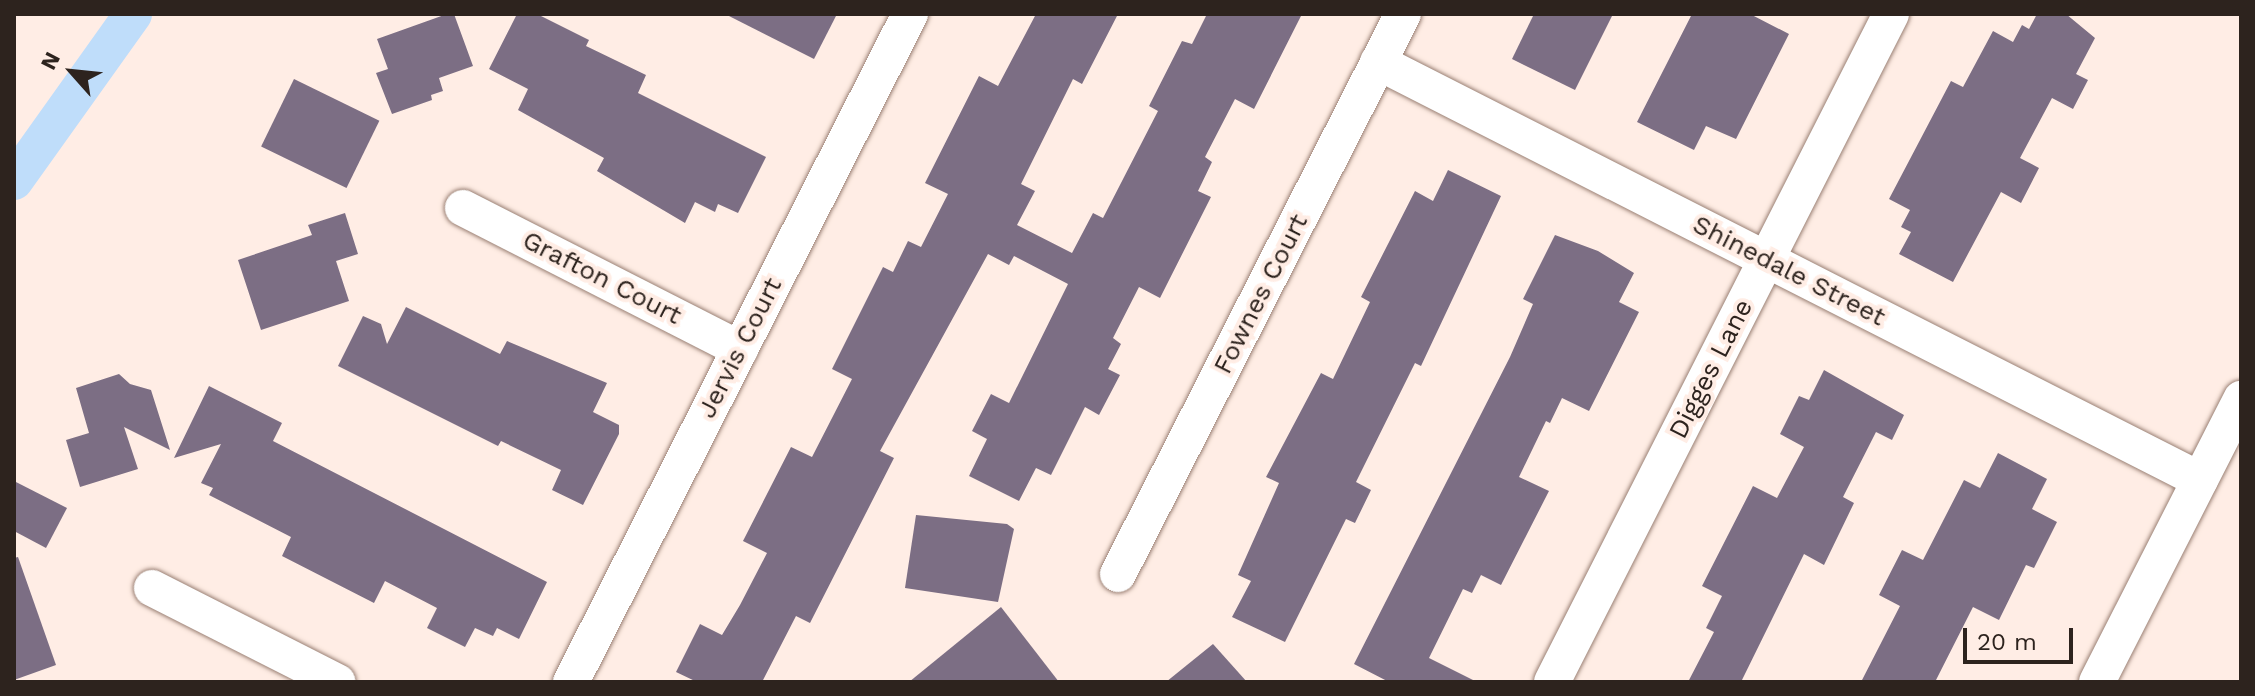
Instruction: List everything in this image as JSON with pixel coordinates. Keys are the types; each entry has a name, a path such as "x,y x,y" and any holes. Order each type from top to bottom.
{"street":[{"name":"Jervis Court","path":"571,682 910,14"},
{"name":"Fownes Court","path":"1118,574 1403,14"},
{"name":"Digges Lane","path":"1552,682 1891,14"},
{"name":"Shinedale Street","path":"1378,62 2200,480"},
{"name":"Grafton Court","path":"463,208 740,349"},
{"path":"2097,682 2241,399"},
{"path":"152,588 337,682"}],"building":[{"path":"454,14 473,66 439,78 443,91 431,95 432,100 392,114 376,73 388,69 377,39"},
{"path":"517,14 537,14 589,40 586,46 646,75 638,93 766,157 738,213 718,204 715,212 695,202 685,223 597,171 604,158 518,110 528,89 489,69"},
{"path":"725,14 837,14 814,59"},
{"path":"1036,14 1118,14 1082,84 1073,79 1021,184 1035,191 1017,225 1072,253 1093,213 1103,218 1158,111 1149,106 1182,41 1192,44 1207,14 1302,14 1254,109 1235,99 1205,157 1212,162 1198,191 1211,197 1160,298 1139,287 1113,338 1121,344 1108,369 1120,375 1099,415 1085,407 1051,475 1036,468 1019,501 969,476 987,439 972,431 991,394 1009,403 1068,284 1014,256 1009,265 988,254 880,451 894,458 810,623 796,616 762,682 697,682 676,672 700,624 722,635 740,605 767,553 743,541 791,447 812,457 852,379 832,369 883,267 893,272 908,241 921,247 948,194 925,183 979,76 998,86"},
{"path":"1534,14 1613,14 1575,90 1512,59"},
{"path":"1692,14 1750,14 1789,34 1736,139 1706,126 1694,150 1637,122"},
{"path":"2037,14 2066,14 2095,38 2076,74 2088,80 2073,109 2052,98 2020,158 2039,168 2021,203 2001,192 1953,282 1899,254 1911,232 1901,227 1910,210 1889,199 1951,81 1963,87 1993,31 2013,42 2022,25 2029,29"},
{"path":"294,79 379,121 347,188 261,146"},
{"path":"1448,170 1501,196 1421,366 1415,363 1356,482 1371,490 1355,523 1346,519 1285,642 1232,617 1251,581 1238,575 1279,483 1266,477 1321,373 1333,379 1370,302 1361,297 1415,191 1433,201"},
{"path":"345,213 358,254 336,261 349,301 261,330 238,260 312,235 308,225"},
{"path":"1555,235 1598,251 1634,273 1619,302 1639,312 1589,411 1562,398 1550,423 1546,421 1519,477 1549,491 1501,585 1481,575 1472,593 1463,589 1429,658 1477,682 1389,682 1354,664 1510,357 1533,304 1523,299"},
{"path":"406,307 500,354 507,341 607,383 593,412 619,425 619,434 583,505 552,490 561,470 501,441 498,446 338,366 363,316 381,324 387,344"},
{"path":"1824,370 1904,415 1892,440 1876,432 1843,497 1854,503 1824,565 1804,554 1741,682 1688,682 1714,632 1706,628 1722,596 1702,586 1753,486 1777,498 1804,447 1780,434 1799,396 1809,400"},
{"path":"119,374 130,384 151,390 170,450 124,427 138,469 80,487 66,440 89,433 76,388"},
{"path":"209,386 282,423 273,441 547,582 519,639 497,628 493,636 475,628 465,647 427,628 437,608 385,581 374,603 282,556 291,537 209,495 213,488 201,483 221,444 174,458"},
{"path":"1998,453 2047,479 2032,509 2057,522 2034,568 2026,565 1999,620 1973,607 1935,682 1861,682 1900,606 1879,595 1902,550 1923,560 1964,480 1980,488"},
{"path":"14,481 67,508 46,548 14,531"},
{"path":"916,515 1007,524 1014,529 998,602 905,588"},
{"path":"18,557 56,665 14,680 14,558"},
{"path":"1001,607 1059,682 909,682"},
{"path":"1213,644 1247,682 1166,682"}],"waterway":[{"path":"14,181 133,14"}]}
